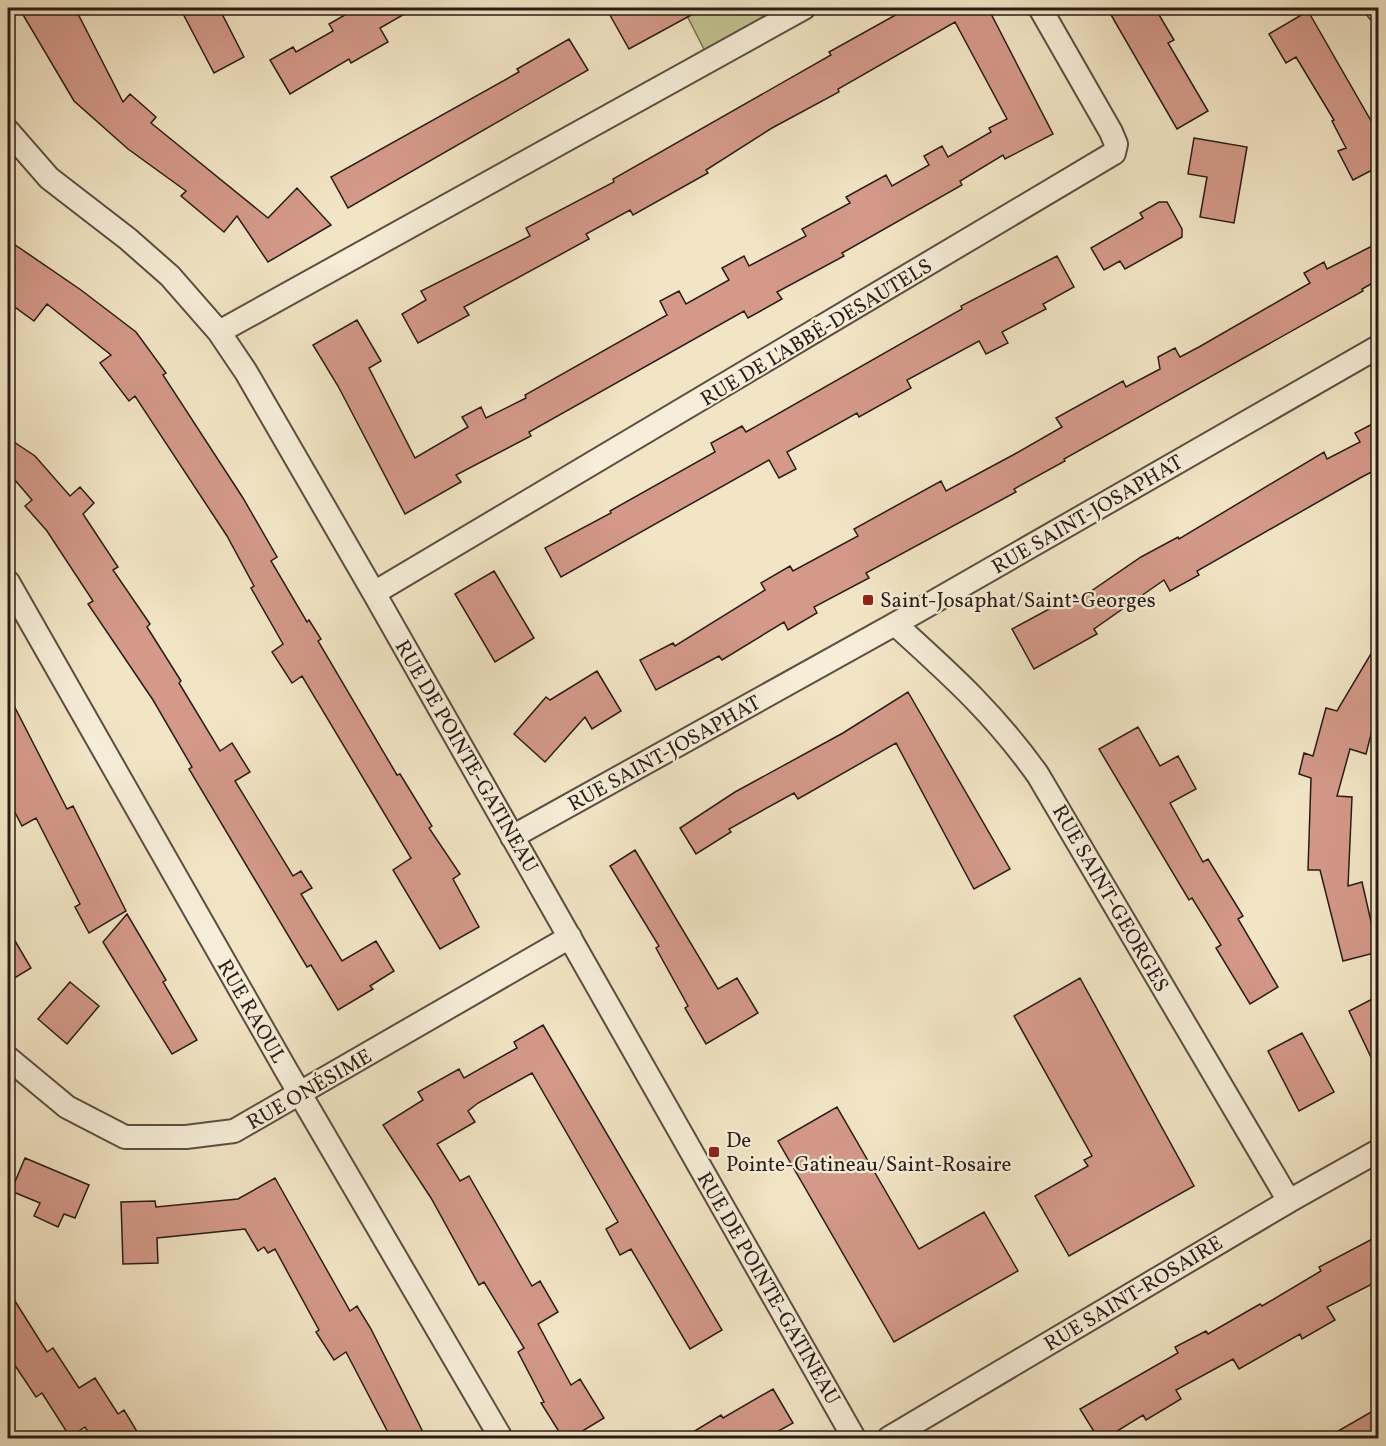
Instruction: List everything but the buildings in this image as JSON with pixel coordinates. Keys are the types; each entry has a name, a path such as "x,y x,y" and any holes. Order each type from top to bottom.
{"street":[{"path":"219,332 804,8"},
{"name":"RUE DE L'ABBÉ-DESAUTELS","path":"374,593 1114,153 1116,144 1111,132 1040,8"},
{"name":"RUE DE POINTE-GATINEAU","path":"8,131 49,178 151,258 219,332 246,372 854,1438"},
{"name":"RUE SAINT-JOSAPHAT","path":"512,837 895,624 1378,347"},
{"name":"RUE RAOUL","path":"8,582 300,1094 501,1438"},
{"name":"RUE SAINT-GEORGES","path":"895,624 968,689 1018,746 1038,775 1289,1201"},
{"name":"RUE ONÉSIME","path":"8,1058 67,1107 125,1137 186,1137 234,1131 570,937"},
{"name":"RUE SAINT-ROSAIRE","path":"889,1438 1289,1201 1378,1151"}],"green space":[{"path":"683,8 804,8 710,61"}],"place":[{"name":"Saint-Josaphat/Saint-Georges","path":"868,600"},
{"name":"De Pointe-Gatineau/Saint-Rosaire","path":"714,1152"}]}
